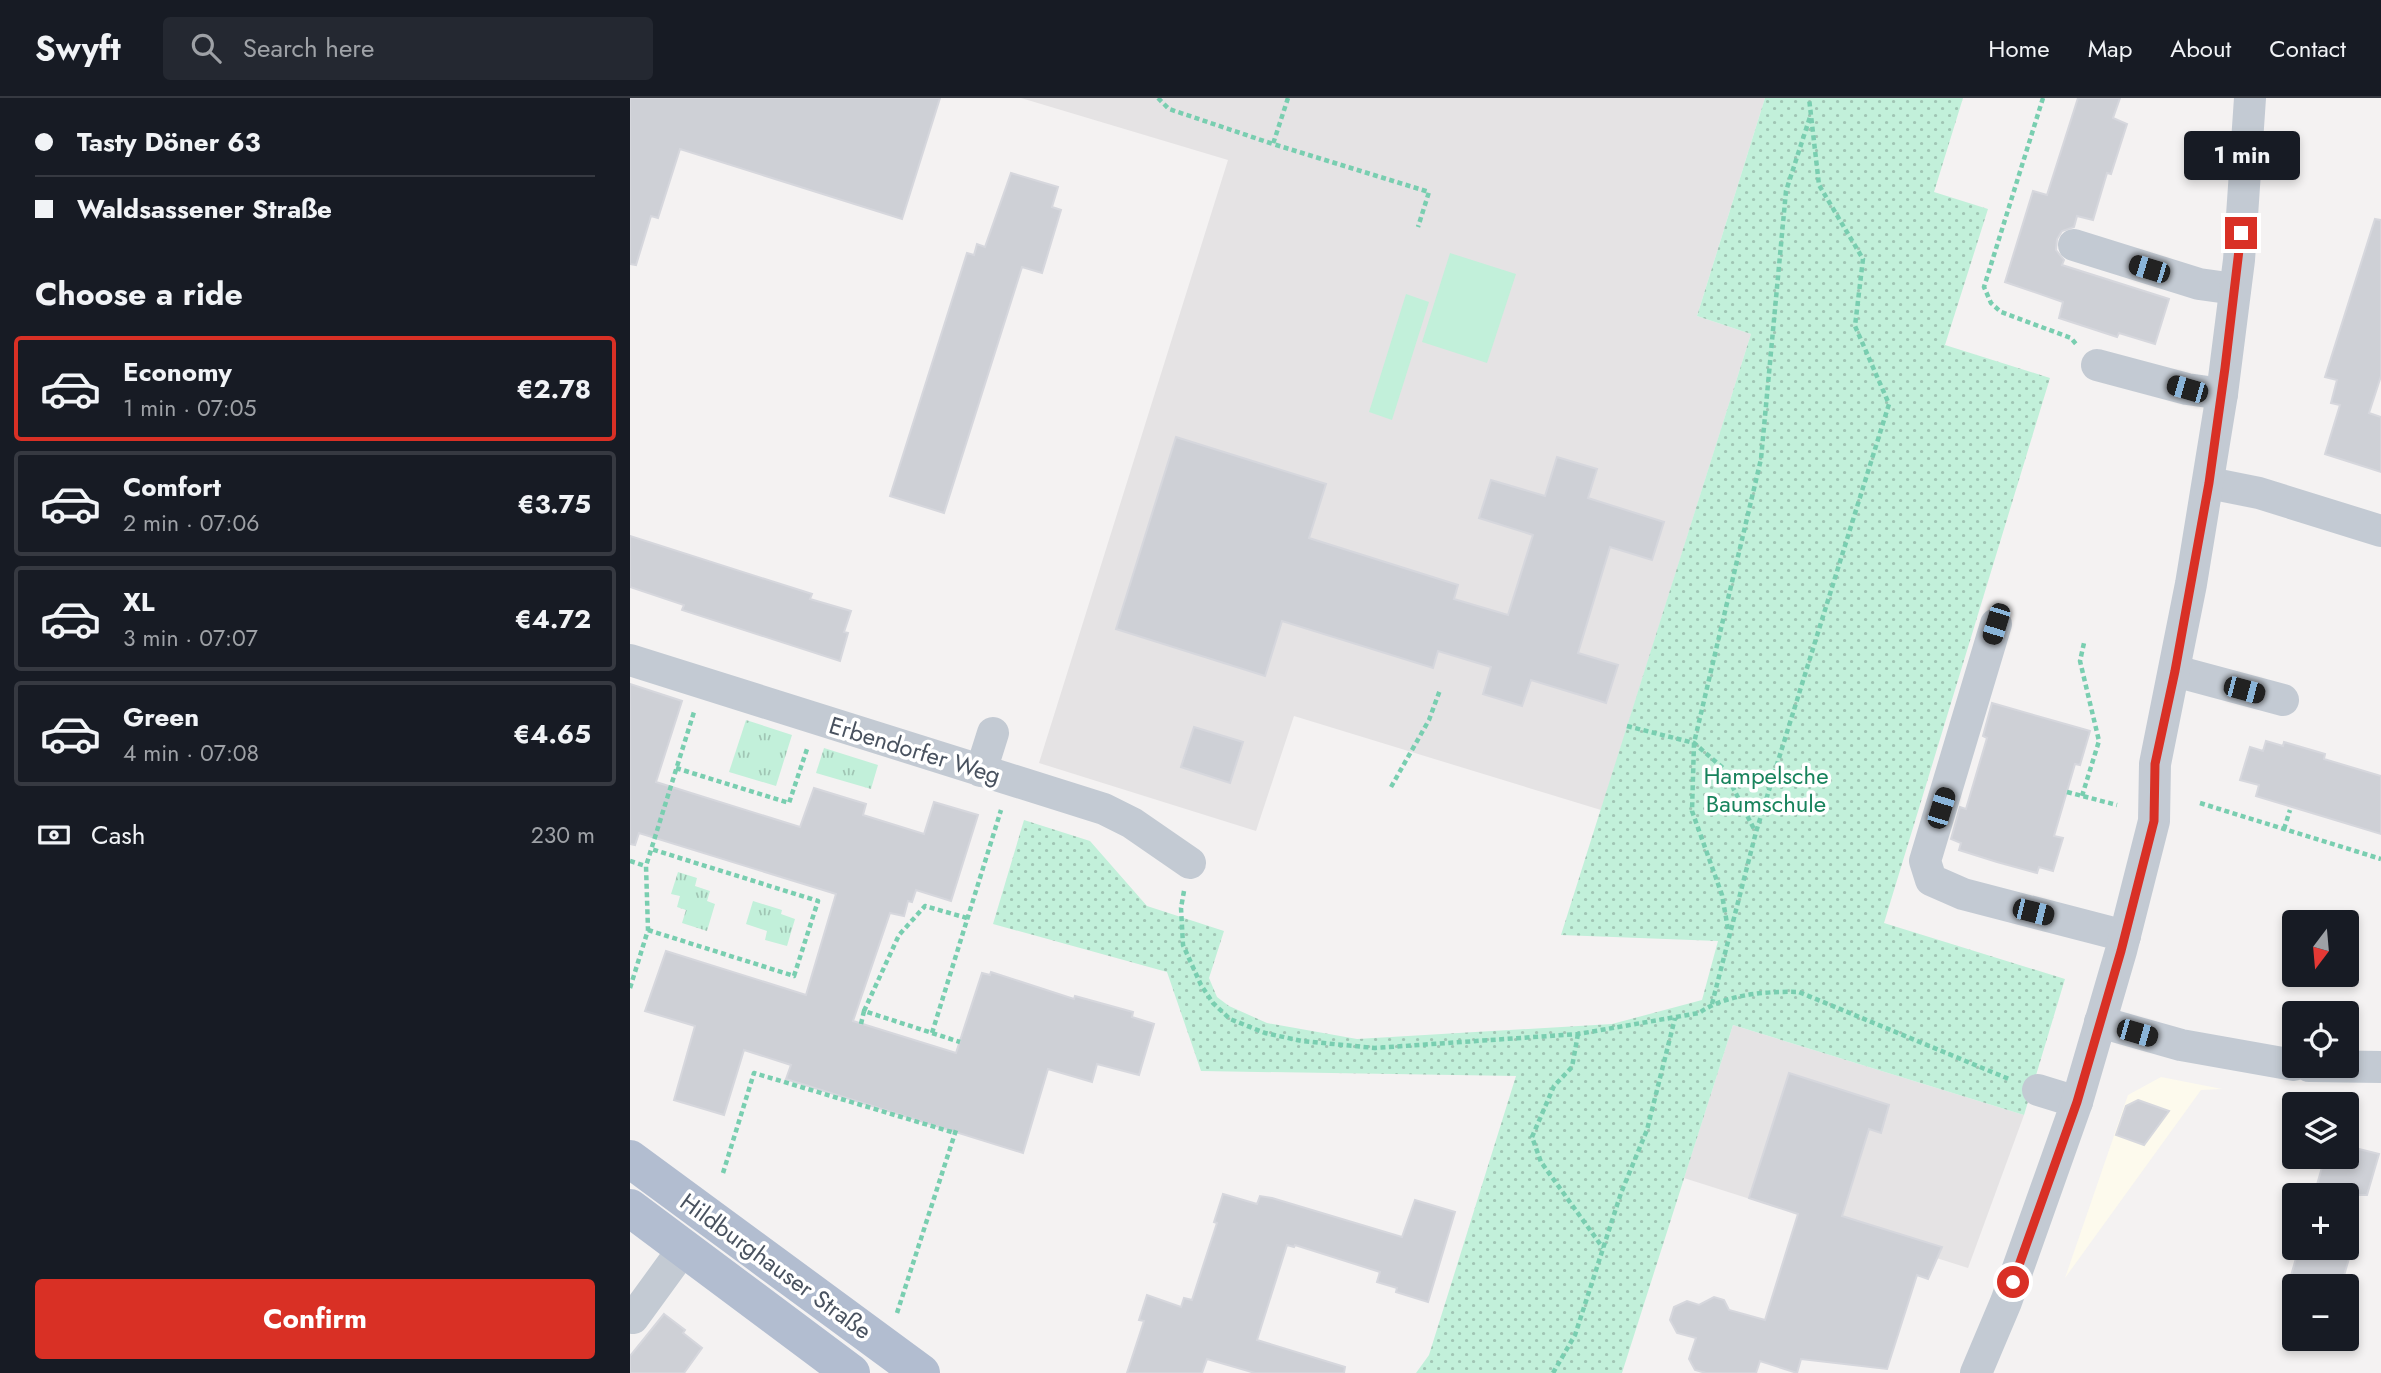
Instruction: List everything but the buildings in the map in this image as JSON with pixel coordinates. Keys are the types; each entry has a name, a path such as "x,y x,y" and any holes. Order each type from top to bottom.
{"main road":[{"name":"Hildburghauser Straße","path":"630,1159 921,1373"},
{"name":"Hildburghauser Straße","path":"630,1208 851,1373"}],"street":[{"path":"1976,1373 2010,1292 2077,1102 2125,936 2154,821 2155,764 2175,671 2222,394 2235,289 2250,98"},
{"path":"2074,245 2199,284 2235,289"},
{"path":"2097,365 2187,389 2222,394"},
{"path":"2209,483 2259,493 2381,531"},
{"path":"1996,624 1925,861 1931,880 1964,894 2125,936"},
{"name":"Erbendorfer Weg","path":"630,660 1104,809 1132,823 1189,863"},
{"path":"2175,671 2283,700"},
{"path":"981,771 993,733"},
{"path":"2100,1022 2181,1045 2282,1063"},
{"path":"2359,1067 2381,1067"},
{"path":"2038,1090 2077,1102"},
{"path":"630,1316 633,1318 684,1248"}],"path":[{"path":"1158,98 1169,109 1429,192 1418,227"},
{"path":"1273,144 1288,98"},
{"path":"1712,1004 1756,832 1889,404 1855,326 1863,259 1819,185 1809,98"},
{"path":"2043,98 1984,287 1991,303 2001,312 2071,338 2097,365"},
{"path":"1729,934 1722,895 1692,811 1694,743 1761,459 1786,191 1810,114"},
{"path":"2082,796 2099,741 2080,662 2084,643"},
{"path":"1391,787 1429,720 1440,690"},
{"path":"630,988 648,930 646,866 696,705"},
{"path":"1628,726 1694,743 1723,768 1756,832"},
{"path":"676,768 789,803 811,737"},
{"path":"2067,792 2117,805"},
{"path":"932,1033 1005,798"},
{"path":"2200,803 2381,859"},
{"path":"2284,830 2290,810"},
{"path":"648,930 793,976 818,901 651,849"},
{"path":"630,861 646,866"},
{"path":"1189,863 1181,908 1183,945 1201,985 1213,1003 1230,1019 1265,1033 1302,1041 1375,1048 1578,1034 1699,1013 1712,1004 1771,991 1799,992 2038,1090"},
{"path":"861,1024 899,935 925,906 967,918"},
{"path":"864,1012 960,1042"},
{"path":"1553,1373 1576,1335 1621,1193 1647,1130 1675,1018"},
{"path":"1578,1034 1572,1067 1554,1086 1532,1137 1541,1162 1603,1248"},
{"path":"723,1173 754,1073 955,1132 897,1313"}],"shaded area":[{"path":"1021,98 1765,98 1697,316 1751,334 1601,810 1294,716 1256,831 1039,763 1228,160"},
{"path":"1733,1025 2024,1115 1968,1268 1684,1178"},
{"path":"2161,1077 2222,1089 2201,1090 2065,1278 2128,1095"}],"green space":[{"name":"Hampelsche Baumschule","path":"1765,98 1963,98 1934,192 1988,209 1945,345 2050,378 1884,923 2065,979 2024,1115 1733,1025 1622,1373 1416,1373 1429,1355 1516,1076 1201,1071 1167,972 993,924 1024,820 1090,841 1147,906 1224,931 1209,978 1217,997 1229,1006 1267,1023 1357,1039 1612,1024 1702,1000 1718,941 1561,935 1751,334 1697,316"},
{"path":"1450,253 1516,274 1487,363 1422,342"},
{"path":"1406,294 1429,302 1392,420 1369,412"},
{"path":"746,720 792,735 776,786 729,772"},
{"path":"824,748 878,765 871,789 816,773"},
{"path":"678,872 697,878 695,886 710,891 707,901 715,904 707,931 682,923 686,910 677,907 680,896 671,894"},
{"path":"753,901 782,910 781,914 795,919 787,946 765,940 767,931 746,924"}],"route":[{"path":"2013,1282 2077,1102 2121,951 2154,821 2155,764 2209,483 2241,233"}]}
